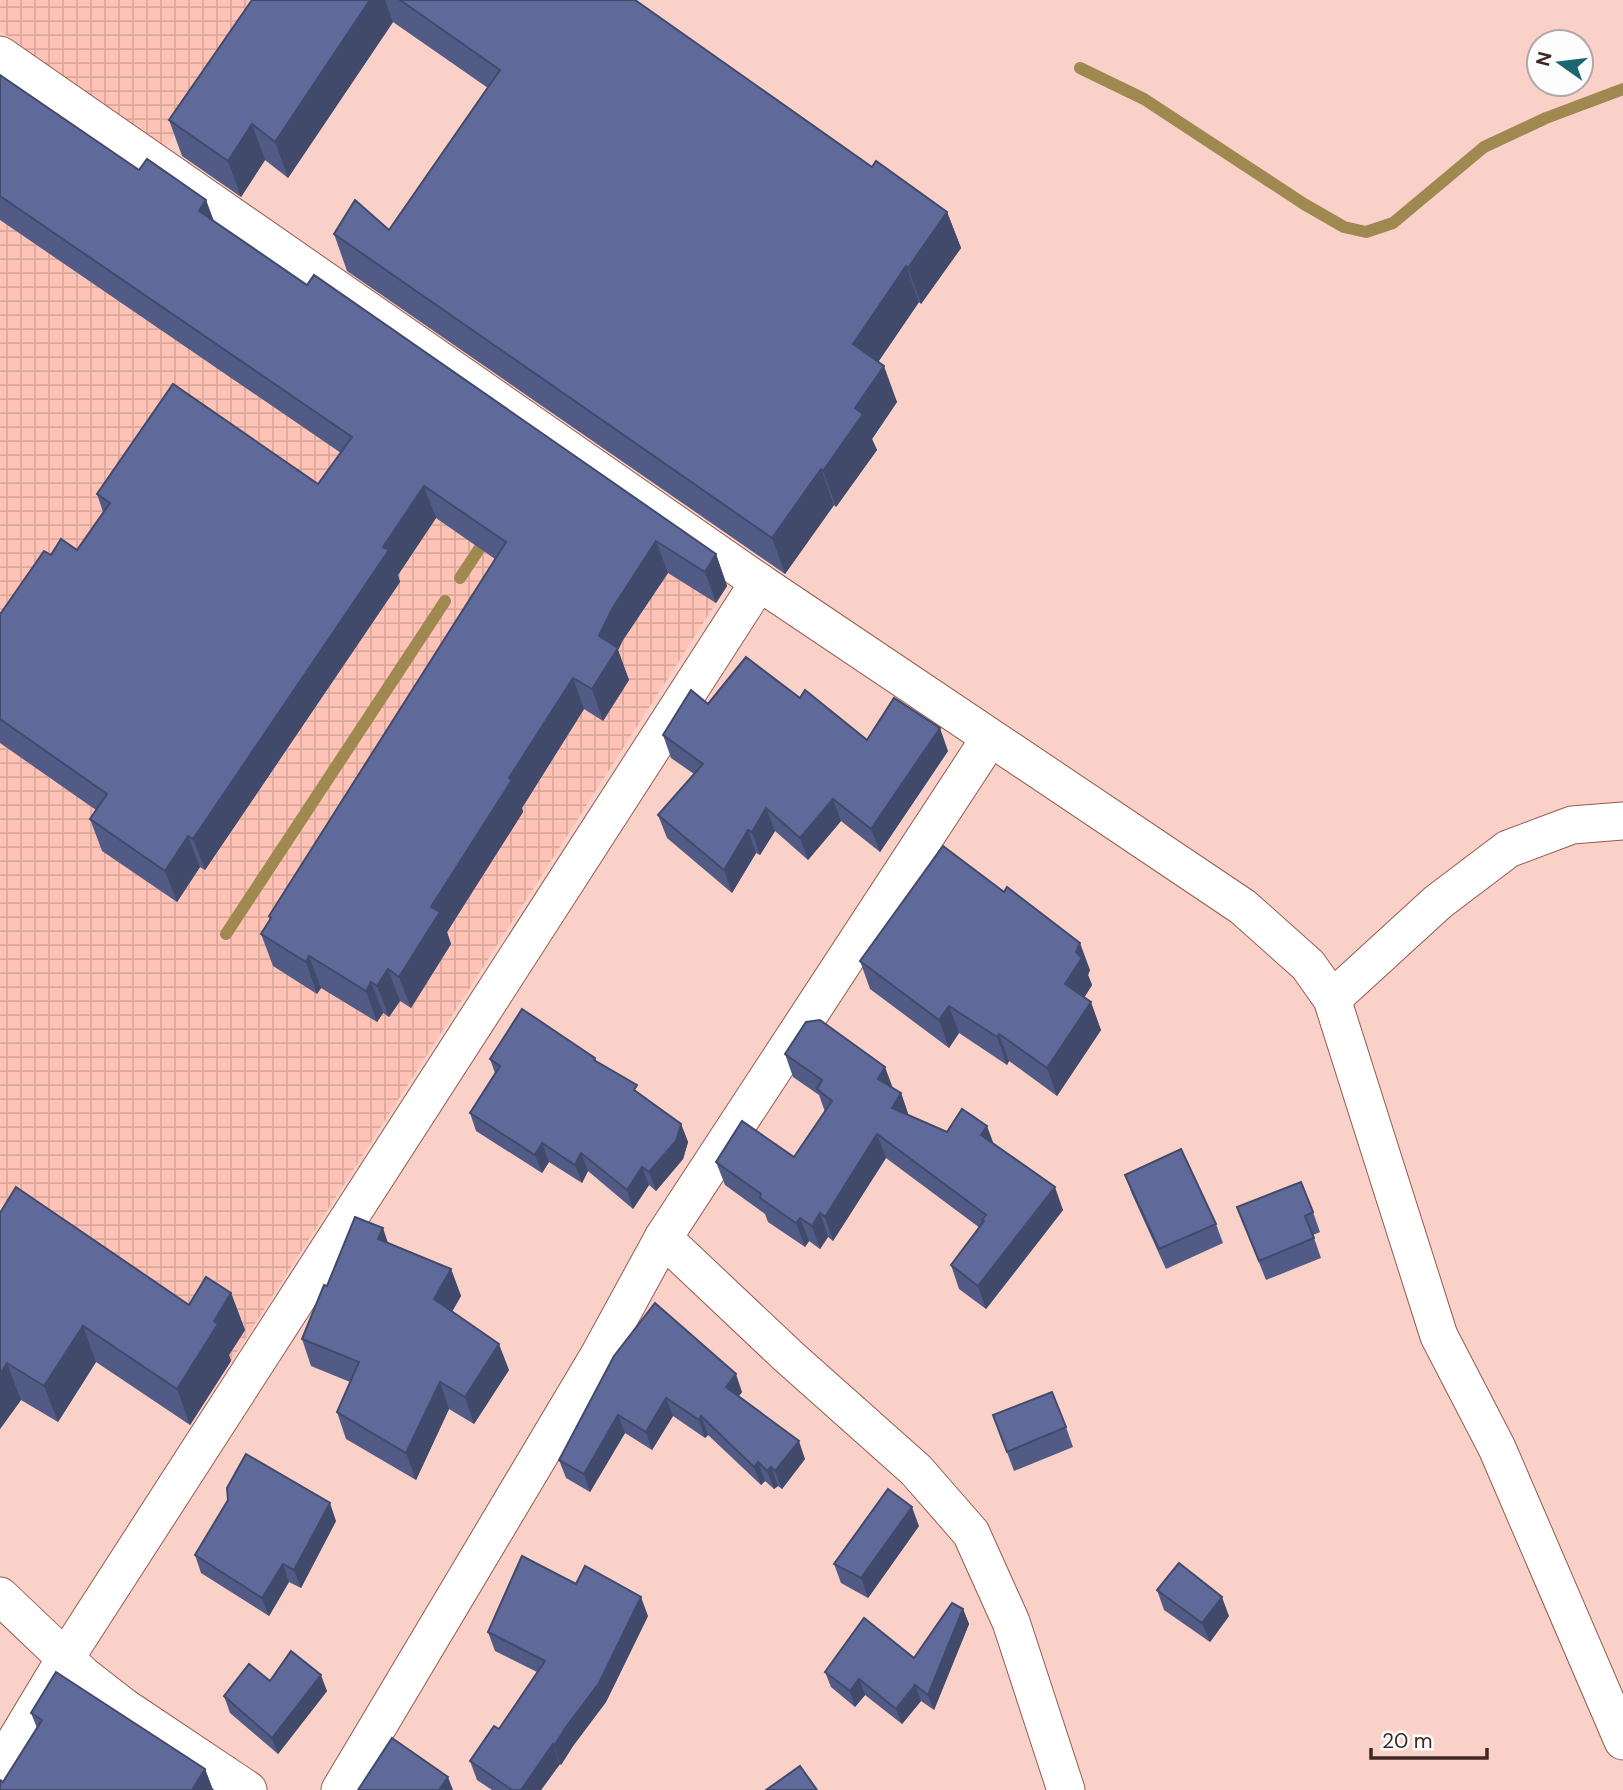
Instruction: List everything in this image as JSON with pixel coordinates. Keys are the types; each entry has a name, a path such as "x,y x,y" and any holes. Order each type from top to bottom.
{"street":[{"path":"0,55 759,582 1243,907 1308,965 1332,999 1439,1336 1497,1448 1623,1741"},
{"path":"0,1767 66,1657 759,582"},
{"path":"340,1790 598,1357 663,1238 990,738"},
{"path":"1332,999 1438,902 1508,849 1572,825 1623,821"},
{"path":"663,1238 788,1356 916,1470 971,1533 1011,1622 1066,1790"},
{"path":"0,1596 83,1675 124,1707 248,1790"}],"shaded area":[{"path":"0,0 272,0 165,148 0,31"},
{"path":"0,97 725,589 231,1361 0,1203"}],"building":[{"path":"252,0 370,0 275,142 252,124 228,161 169,120"},
{"path":"400,0 635,0 872,167 876,161 947,212 853,344 884,366 855,408 863,414 772,538 334,234 355,200 389,230 500,70"},
{"path":"0,75 139,170 147,159 206,200 199,211 307,285 314,275 716,554 705,572 656,541 612,609 599,636 618,648 592,689 573,678 431,907 440,912 399,977 388,969 377,986 371,982 366,991 309,956 306,962 261,934 271,918 269,916 506,542 424,486 383,547 389,550 193,839 188,836 165,871 90,819 107,794 0,719 0,613 44,551 51,555 61,539 77,550 110,503 97,494 173,384 318,484 352,437 0,196"},
{"path":"746,657 800,698 805,690 867,740 894,698 940,728 871,829 833,799 800,838 766,808 752,832 748,830 724,870 658,815 703,764 663,735 691,690 708,704"},
{"path":"943,846 1004,892 1007,887 1080,943 1076,952 1082,958 1065,984 1091,1002 1047,1068 999,1034 997,1037 949,1006 939,1020 860,961"},
{"path":"522,1009 595,1058 594,1060 637,1085 634,1090 681,1124 676,1141 649,1172 642,1167 627,1190 581,1153 575,1165 542,1143 535,1155 470,1113 500,1066 490,1059"},
{"path":"820,1020 885,1067 878,1079 901,1093 892,1108 947,1132 962,1109 987,1126 981,1135 1055,1187 978,1286 951,1265 986,1215 877,1134 825,1217 820,1213 812,1226 800,1218 796,1223 716,1162 742,1121 794,1157 832,1101 817,1089 822,1080 785,1054 806,1022"},
{"path":"1181,1149 1216,1224 1159,1249 1125,1175"},
{"path":"1301,1182 1313,1212 1305,1216 1314,1238 1259,1261 1237,1207"},
{"path":"16,1187 189,1305 206,1277 231,1293 214,1321 218,1324 177,1389 83,1326 44,1386 7,1363 0,1374 0,1213"},
{"path":"355,1217 383,1228 378,1239 451,1269 434,1299 499,1344 465,1397 440,1382 406,1453 337,1412 359,1362 302,1339"},
{"path":"655,1303 736,1374 726,1387 799,1441 775,1471 771,1467 767,1471 758,1462 754,1467 701,1416 699,1420 666,1398 646,1432 618,1415 584,1474 559,1460 614,1356"},
{"path":"1052,1392 1066,1427 1007,1452 993,1415"},
{"path":"246,1454 330,1503 294,1570 283,1564 262,1598 195,1555 228,1500 227,1488"},
{"path":"888,1489 912,1507 861,1578 834,1564"},
{"path":"522,1556 576,1584 585,1566 641,1597 599,1683 521,1790 512,1790 470,1761 494,1726 499,1729 545,1661 488,1632"},
{"path":"1179,1563 1222,1597 1202,1623 1157,1590"},
{"path":"952,1603 963,1609 928,1695 915,1685 896,1709 859,1679 850,1691 825,1672 864,1618 914,1658"},
{"path":"291,1651 321,1675 272,1738 224,1696 249,1664 270,1681"},
{"path":"56,1672 205,1769 192,1790 0,1790 0,1780 3,1782 42,1720 31,1713"},
{"path":"392,1738 448,1777 439,1790 358,1790"},
{"path":"800,1766 817,1790 766,1790"}],"waterway":[{"path":"1080,68 1144,99 1304,204 1344,227 1366,232 1393,223 1484,147 1546,118 1623,89"},
{"path":"460,578 489,534"},
{"path":"226,934 445,601"}]}
